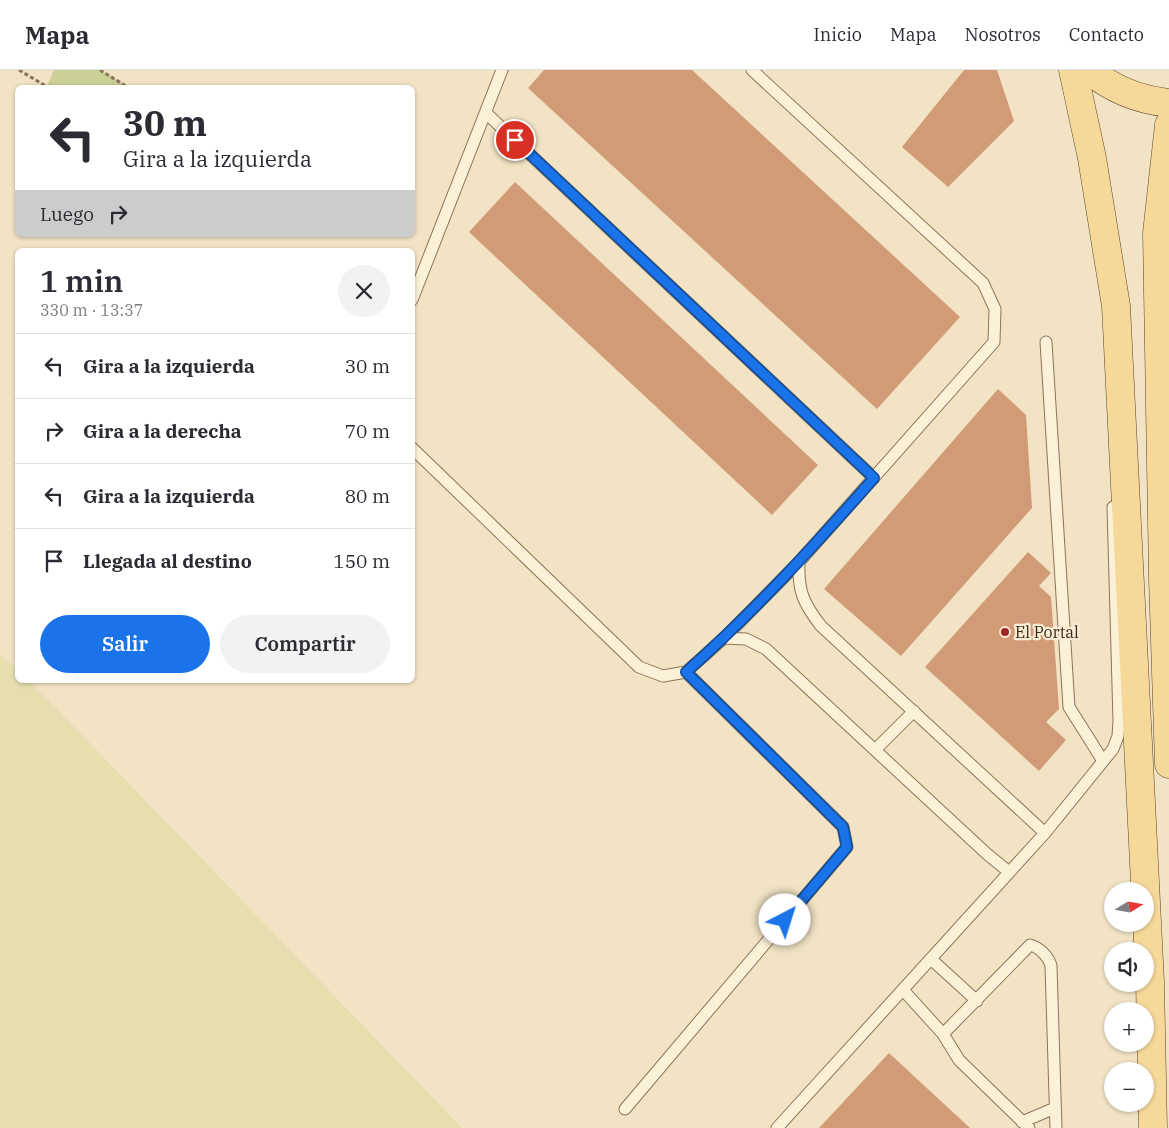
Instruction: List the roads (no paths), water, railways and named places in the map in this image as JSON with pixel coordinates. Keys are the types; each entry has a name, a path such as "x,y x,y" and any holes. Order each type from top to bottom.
{"main road":[{"path":"1073,70 1092,158 1116,306 1150,982 1153,1128"},
{"path":"1089,70 1116,89 1146,101 1169,103"},
{"path":"1168,133 1157,243 1162,569 1169,764"}],"lane":[{"path":"415,292 502,70"},
{"path":"415,451 639,667 663,676 686,672 724,638 799,562 874,478 994,342 995,309 983,283 752,70"},
{"path":"486,113 874,478"},
{"path":"1111,447 1110,409 1116,306"},
{"path":"1046,342 1069,707 1103,761"},
{"path":"777,1128 904,991 1045,833 1113,749 1118,736 1119,720 1112,495"},
{"path":"799,562 800,593 821,626 1045,833"},
{"path":"724,638 746,638 766,648 987,854 1009,872"},
{"path":"625,1109 847,847 843,827 686,672"},
{"path":"875,750 914,711"},
{"path":"943,1034 1030,945 1036,946 1051,962 1056,1128"},
{"path":"932,960 977,1001"},
{"path":"904,991 943,1034 958,1060 1026,1125 1055,1108"}],"place":[{"name":"El Portal","path":"1005,632"}]}
